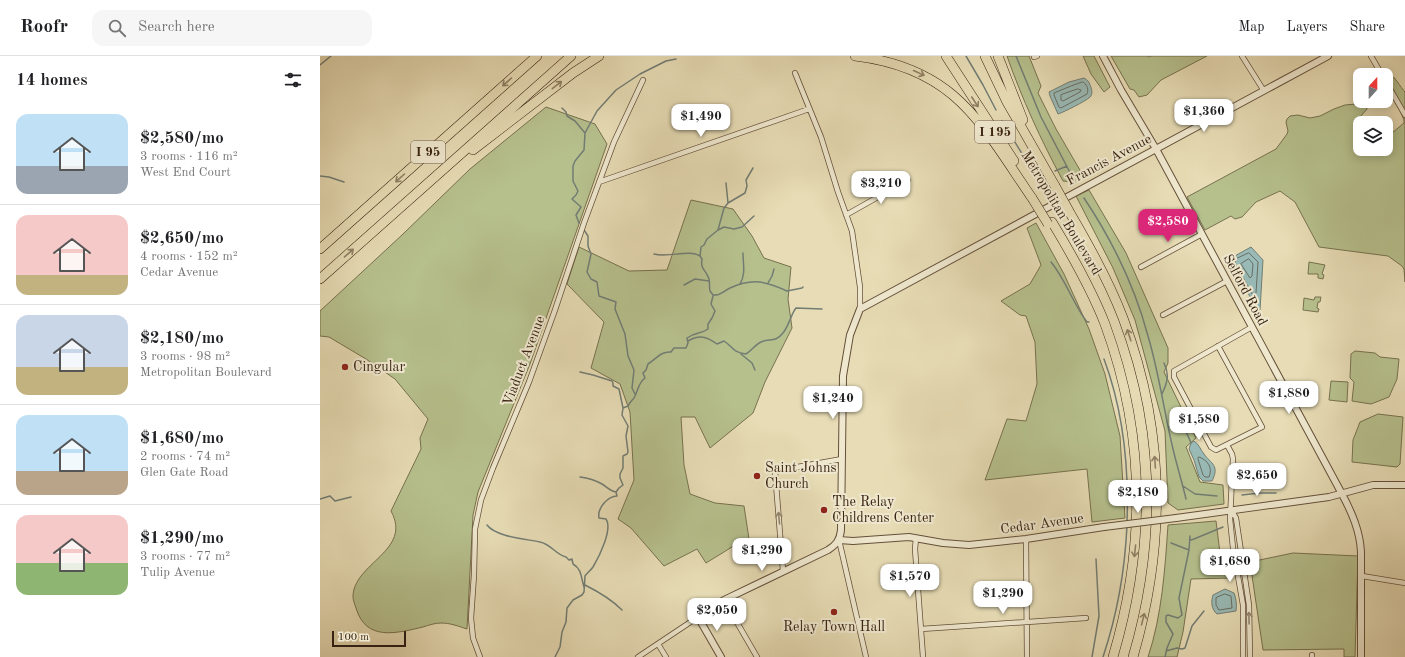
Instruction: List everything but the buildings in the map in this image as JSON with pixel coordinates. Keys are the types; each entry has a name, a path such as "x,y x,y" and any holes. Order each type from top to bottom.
{"highway":[{"name":"I 95","path":"320,249 536,56"},
{"name":"I 95","path":"320,279 571,56"},
{"path":"426,185 573,73 599,56"},
{"path":"855,56 896,64 911,69 923,74 947,89 971,112 1034,197"},
{"name":"Metropolitan Boulevard","path":"946,56 1083,276 1104,323 1115,354 1130,417 1137,486 1137,514 1131,580 1122,624 1113,657"},
{"name":"Metropolitan Boulevard","path":"985,56 1007,102 1102,270 1123,318 1141,377 1154,449 1156,485 1154,550 1145,613 1133,657"},
{"path":"998,56 1025,124 1055,186"}],"street":[{"name":"Selford Road","path":"1102,56 1156,149 1202,234 1342,494 1359,533 1362,576 1361,657"},
{"path":"1242,56 1264,91"},
{"name":"Francis Avenue","path":"860,309 1328,56"},
{"path":"1371,56 1378,68"},
{"path":"638,657 724,600 828,550 835,546 839,540 841,530 843,390 845,358 850,335 860,309 861,296 852,231 824,146 795,73"},
{"name":"Viaduct Avenue","path":"480,657 473,638 470,618 474,575 475,529 481,500 529,382 599,182 622,122 643,80"},
{"path":"1393,94 1405,115"},
{"path":"599,182 809,109"},
{"path":"846,215 908,180"},
{"path":"1141,267 1202,234"},
{"path":"1163,315 1227,281"},
{"path":"1218,346 1262,426 1216,450 1212,447 1173,373 1176,369 1252,327"},
{"path":"1227,445 1233,459 1230,519 1233,548 1243,605 1243,657"},
{"path":"783,571 775,470 842,459"},
{"name":"Cedar Avenue","path":"839,540 854,541 916,538 943,543 969,545 1026,539 1342,494 1373,485 1405,485"},
{"path":"1231,509 1236,518 1249,605 1250,657"},
{"path":"916,538 915,549 922,657"},
{"path":"1026,539 1027,657"},
{"path":"839,540 866,657"},
{"path":"1362,576 1405,583"},
{"path":"724,600 757,657"},
{"path":"698,617 721,657"},
{"path":"921,628 1086,618"},
{"path":"658,644 666,657"}],"green space":[{"path":"1007,56 1029,56 1041,86 1038,93 1056,129 1084,177 1071,182 1063,181 1032,119"},
{"path":"1083,56 1094,56 1110,87 1104,92 1091,74"},
{"path":"1111,56 1207,56 1161,80 1147,95 1139,97 1134,90 1130,89"},
{"path":"1393,77 1405,92 1405,282 1404,269 1388,256 1319,247 1295,202 1280,191 1256,202 1242,217 1235,219 1231,216 1205,230 1187,197 1276,149 1287,134 1288,131 1286,122 1290,116 1298,115 1310,118 1320,116 1345,105 1353,104 1353,108 1367,108 1361,116 1353,116 1353,156 1393,156 1393,132 1404,123 1393,92"},
{"path":"546,107 595,124 607,144 530,364 478,492 473,515 467,629 451,624 441,623 393,633 375,631 367,626 361,619 356,608 353,597 356,585 362,575 389,547 394,537 396,525 391,511 421,449 420,438 428,419 395,379 366,359 329,337 320,336 320,311 470,169"},
{"path":"1089,190 1126,253 1168,348 1168,363 1164,372 1196,438 1186,447 1200,482 1223,485 1224,504 1178,510 1168,503 1165,431 1135,320 1113,268 1076,196"},
{"path":"691,200 733,209 752,236 764,258 791,267 788,299 792,328 765,382 753,413 710,448 695,417 681,417 684,465 690,494 715,503 744,506 749,539 732,547 706,563 697,549 664,566 631,528 618,519 634,480 630,412 620,384 591,368 604,322 567,284 579,247 629,271 667,270"},
{"path":"1036,223 1064,274 1089,329 1105,374 1120,436 1125,518 1092,522 1087,469 985,480 1007,419 1026,421 1037,384 1035,342 1026,316 1020,315 1001,301 1030,284 1041,265 1027,228"},
{"path":"1309,262 1325,265 1322,274 1324,275 1323,279 1318,278 1318,274 1308,274"},
{"path":"1315,297 1321,297 1320,302 1318,302 1318,312 1303,310 1304,298 1314,300"},
{"path":"1355,351 1375,353 1380,357 1399,359 1397,379 1389,397 1371,404 1352,401 1354,382 1350,378 1351,354"},
{"path":"1331,381 1348,382 1347,402 1329,400"},
{"path":"1378,414 1403,417 1400,464 1397,467 1352,462 1353,440 1360,422"},
{"path":"1216,521 1220,553 1228,557 1231,578 1191,579 1183,632 1177,657 1148,657 1160,608 1168,525"},
{"path":"1293,553 1358,556 1355,657 1344,657 1344,649 1263,650 1250,562"}],"water":[{"path":"1084,78 1090,84 1092,91 1091,96 1080,104 1058,114 1049,92 1069,82"},
{"path":"1251,247 1263,260 1260,310 1254,312 1252,300 1231,264 1233,257"},
{"path":"1194,441 1214,465 1215,471 1212,481 1203,481 1199,477 1189,449 1191,443"},
{"path":"1225,589 1234,593 1236,611 1217,614 1212,605 1213,595"}],"waterway":[{"path":"320,65 331,56"},
{"path":"966,56 996,110"},
{"path":"1016,56 1041,117 1075,182"},
{"path":"579,223 576,215 581,207 572,199 578,191 573,181 573,166 584,150 585,133 597,111 616,90 640,74 666,61 676,59"},
{"path":"562,108 566,112 567,116 575,121 585,133"},
{"path":"1002,121 1040,183"},
{"path":"1055,171 1067,166"},
{"path":"718,230 724,208 728,203 745,193 747,186 746,180 753,168"},
{"path":"320,176 329,177 344,182"},
{"path":"726,183 728,203"},
{"path":"1084,198 1104,230 1122,264 1143,318 1152,350 1173,449 1186,499"},
{"path":"754,216 742,227 734,229 724,227 718,230 707,239 701,247 700,256 702,259 703,268 709,279 710,291 713,295 718,295 730,288 752,282 766,283 787,291 803,287"},
{"path":"584,230 588,236 588,246 591,254 587,272 591,279 597,282 599,296 616,302 615,309 625,334 628,356 634,370 632,388 635,394"},
{"path":"654,254 666,255 690,253 700,256"},
{"path":"740,284 744,273 743,253"},
{"path":"1051,262 1061,276 1082,315 1087,322 1089,322"},
{"path":"768,283 774,269"},
{"path":"684,285 695,279 709,281"},
{"path":"623,408 628,406 634,398 639,385 645,378 643,373 648,364 661,354 671,352 674,348 686,348 688,343 687,338 708,329 708,324 715,311 711,304 713,296"},
{"path":"688,341 700,337 707,338 717,344 724,341 735,351 746,354 761,342 775,339 780,336 785,330 796,308 822,309"},
{"path":"741,354 752,363 755,370"},
{"path":"1104,359 1116,398 1126,460 1127,522"},
{"path":"1162,394 1167,379 1167,371 1164,363"},
{"path":"555,657 560,647 562,632 566,622 567,608 573,600 582,595 584,592 585,576 599,557 607,536 608,524 606,519 599,518 599,514 604,503 610,498 617,496 616,492 623,485 620,474 623,468 623,456 628,452 626,436 628,426 622,415 623,408 619,389 613,386 612,381 580,372"},
{"path":"1169,427 1184,429 1191,443"},
{"path":"580,477 597,481 610,490 616,492"},
{"path":"1183,486 1195,494 1217,496"},
{"path":"1242,495 1276,493"},
{"path":"320,499 330,496 335,501 351,497"},
{"path":"487,525 491,529 504,535 544,543 562,556 569,560 572,559 573,564 580,571 584,587"},
{"path":"1103,657 1120,592 1127,525"},
{"path":"1190,539 1194,539 1223,527"},
{"path":"1165,657 1173,634 1166,622 1166,616 1168,615 1178,618 1182,615 1179,598 1189,550 1190,536"},
{"path":"1171,543 1189,550"},
{"path":"1092,657 1099,616 1096,559"},
{"path":"585,585 614,602 622,610"},
{"path":"1166,651 1177,648 1185,648 1192,626 1204,611"}],"place":[{"name":"Cingular","path":"345,367"},
{"name":"Saint Johns Church","path":"757,476"},
{"name":"The Relay Childrens Center","path":"824,510"},
{"name":"Relay Town Hall","path":"834,612"}]}
